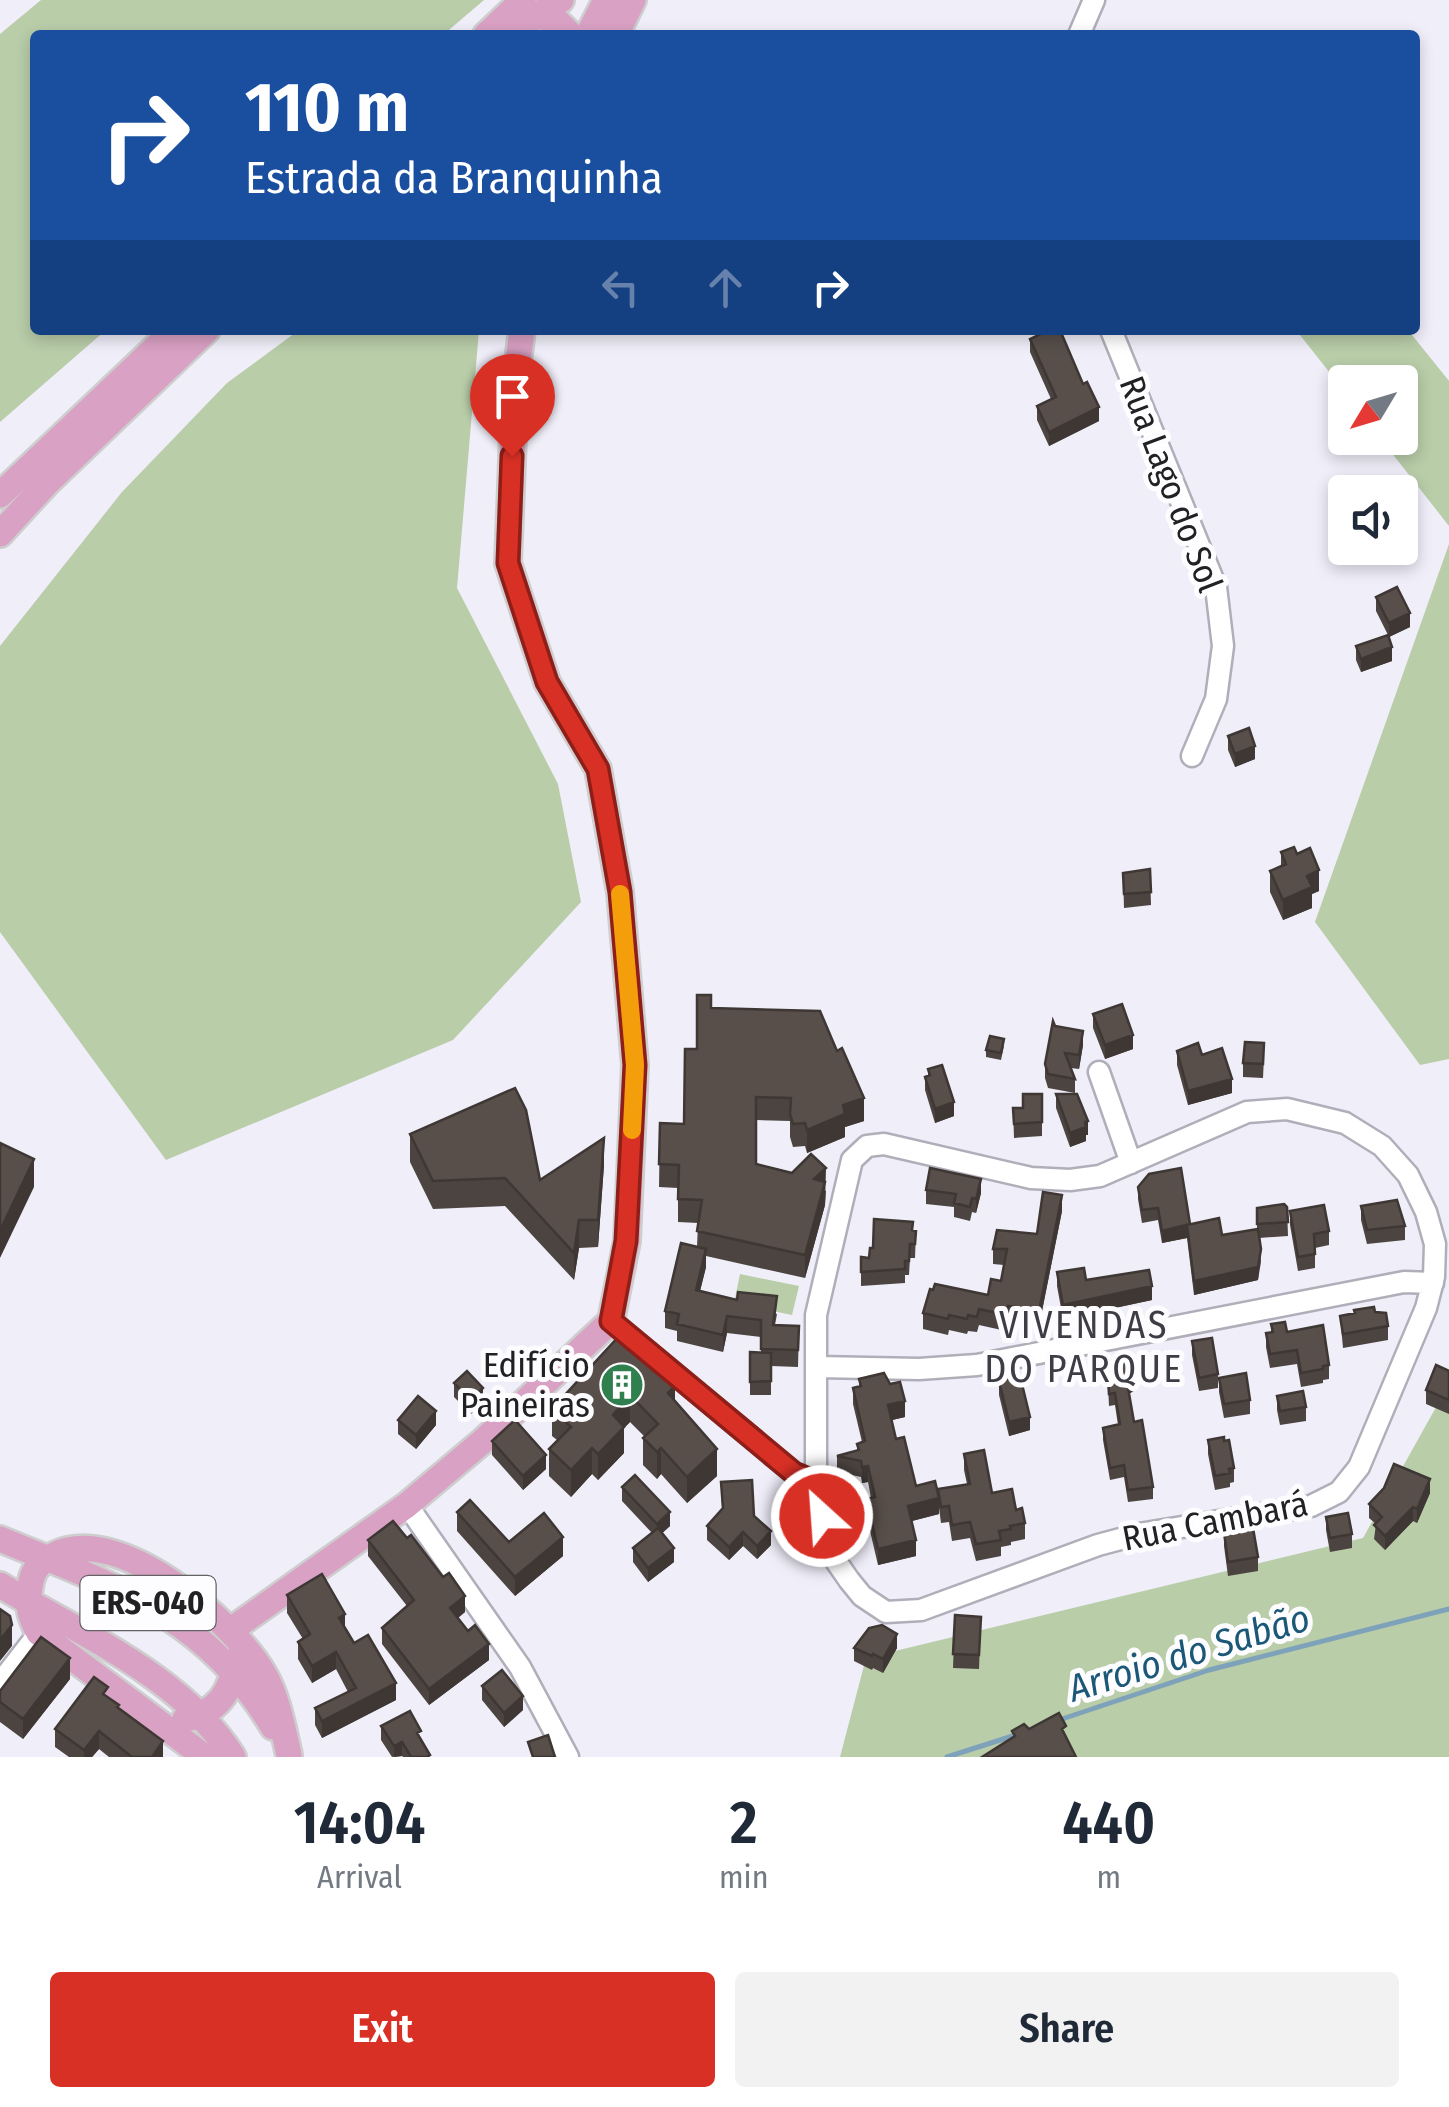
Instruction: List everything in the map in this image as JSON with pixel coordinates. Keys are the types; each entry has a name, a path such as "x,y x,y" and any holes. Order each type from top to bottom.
{"main road":[{"path":"494,30 530,8 561,0"},
{"path":"591,30 606,0"},
{"path":"619,30 634,0"},
{"path":"530,8 565,30"},
{"path":"0,494 169,335"},
{"path":"0,534 46,484 202,335"},
{"path":"230,1630 407,1505 483,1441 611,1321 626,1241 634,1046 620,892 598,769 547,682 508,563 515,384 521,335"},
{"name":"ERS-040","path":"0,1540 55,1555 174,1618 204,1641 256,1698 290,1756"},
{"path":"205,1757 32,1617 33,1574 55,1555 94,1548 144,1566 230,1630 271,1686 290,1756"},
{"name":"ERS-040","path":"0,1585 32,1617 128,1662 201,1716 233,1757"},
{"path":"146,1710 180,1720 201,1716 220,1701 234,1672 230,1630"}],"street":[{"path":"1081,30 1094,0"},
{"name":"Rua Lago do Sol","path":"1113,335 1216,586 1224,646 1216,700 1192,756"},
{"path":"1099,1072 1131,1163"},
{"name":"Rua Cambará","path":"1288,1109 1345,1123 1382,1146 1408,1176 1426,1212 1435,1244 1433,1282 1426,1308 1359,1467 1339,1492 1311,1506 1139,1534 1098,1545 921,1610 886,1612 862,1596 829,1551 816,1482 816,1314 852,1160 867,1146 884,1144 1031,1178 1070,1180 1100,1176 1246,1112 1288,1109"},
{"path":"818,1367 919,1369 977,1365 1404,1282 1433,1282"},
{"path":"611,1321 794,1473 816,1482"},
{"path":"407,1505 520,1667 568,1757"},
{"path":"0,1683 32,1617"}],"green space":[{"path":"41,0 484,0 449,30 30,30 30,335 100,335 0,422 0,34"},
{"path":"292,335 479,335 457,588 558,784 581,902 453,1040 166,1160 0,932 0,646 122,492 227,383"},
{"path":"1300,335 1412,335 1449,381 1449,526 1418,486 1418,475 1409,475 1393,455 1418,455 1418,365 1328,365 1328,370"},
{"path":"1449,544 1449,1059 1420,1065 1315,922"},
{"path":"740,1274 799,1286 792,1315 734,1303"},
{"path":"1449,1384 1449,1757 840,1757 866,1658 1363,1538"}],"building":[{"path":"1062,335 1083,384 1087,382 1099,407 1049,432 1037,406 1056,397 1030,339"},
{"path":"1397,587 1410,613 1389,623 1376,597"},
{"path":"1388,635 1392,647 1361,659 1356,646"},
{"path":"1249,728 1255,746 1235,754 1228,736"},
{"path":"1294,847 1297,854 1310,848 1319,870 1307,876 1312,887 1283,900 1270,871 1286,864 1281,852"},
{"path":"1150,869 1151,892 1124,894 1123,873"},
{"path":"697,995 711,995 711,1008 820,1011 864,1098 843,1105 845,1114 807,1130 805,1123 793,1124 791,1098 756,1097 756,1164 792,1173 811,1154 826,1168 814,1179 825,1182 805,1255 697,1231 702,1200 678,1199 679,1165 659,1164 660,1123 684,1124 685,1049 697,1049"},
{"path":"1122,1004 1133,1035 1105,1045 1093,1014"},
{"path":"1053,1021 1055,1026 1083,1031 1079,1055 1065,1053 1075,1079 1048,1074 1045,1064"},
{"path":"990,1036 1004,1039 1001,1053 986,1050"},
{"path":"1245,1042 1264,1043 1263,1064 1243,1063"},
{"path":"1198,1043 1202,1055 1222,1048 1232,1079 1188,1091 1177,1051"},
{"path":"942,1065 954,1102 935,1109 925,1077 930,1075 928,1069"},
{"path":"515,1088 526,1110 540,1180 604,1138 598,1220 579,1220 574,1253 505,1178 433,1181 410,1134"},
{"path":"1023,1094 1042,1094 1042,1122 1014,1124 1013,1108 1023,1108"},
{"path":"1056,1094 1077,1094 1088,1121 1086,1127 1070,1133"},
{"path":"0,1143 34,1159 0,1231"},
{"path":"930,1168 981,1179 970,1207 954,1203 956,1194 926,1190"},
{"path":"1181,1168 1190,1224 1162,1231 1158,1208 1142,1210 1138,1187 1149,1174"},
{"path":"1043,1192 1062,1195 1039,1311 1008,1306 1006,1315 979,1309 977,1317 968,1315 967,1319 923,1313 935,1284 988,1295 991,1279 1001,1281 1007,1249 993,1249 997,1230 1037,1234"},
{"path":"1397,1200 1405,1226 1367,1230 1361,1206"},
{"path":"1284,1204 1288,1222 1257,1224 1257,1208"},
{"path":"1324,1205 1329,1231 1314,1234 1315,1254 1298,1257 1290,1211"},
{"path":"1219,1218 1222,1235 1258,1229 1258,1267 1194,1281 1187,1225"},
{"path":"874,1219 913,1222 915,1244 910,1244 905,1269 861,1272 861,1257 869,1258 873,1248"},
{"path":"681,1243 706,1249 696,1290 737,1300 738,1292 777,1296 773,1325 799,1326 798,1350 761,1349 761,1320 727,1316 723,1335 677,1324 679,1314 665,1311"},
{"path":"1084,1268 1086,1280 1149,1270 1152,1286 1063,1305 1057,1272"},
{"path":"1374,1307 1375,1312 1386,1313 1388,1326 1343,1334 1340,1316"},
{"path":"1285,1322 1287,1332 1323,1325 1329,1365 1301,1373 1297,1350 1270,1354 1266,1333 1273,1332 1271,1324"},
{"path":"620,1335 675,1386 668,1393 717,1449 687,1477 661,1448 657,1452 643,1438 658,1424 630,1395 613,1415 624,1427 598,1454 592,1448 571,1470 549,1449 571,1427 552,1409"},
{"path":"1212,1338 1218,1374 1199,1378 1192,1341"},
{"path":"750,1352 771,1353 771,1381 750,1382"},
{"path":"1132,1360 1135,1378 1127,1382 1134,1422 1142,1420 1153,1487 1128,1490 1124,1465 1110,1468 1103,1428 1120,1424 1115,1393 1109,1394 1107,1364"},
{"path":"1436,1365 1449,1371 1449,1400 1426,1390"},
{"path":"467,1371 483,1388 471,1400 454,1383"},
{"path":"884,1373 890,1384 900,1382 905,1401 888,1405 896,1439 904,1437 916,1486 935,1481 939,1498 908,1506 916,1540 878,1549 870,1515 862,1517 858,1501 875,1497 868,1466 837,1456 859,1450 857,1444 865,1441 853,1388 861,1386 859,1379"},
{"path":"1246,1373 1250,1400 1224,1404 1219,1378"},
{"path":"1020,1376 1030,1417 1009,1422 999,1381"},
{"path":"1303,1391 1306,1407 1280,1411 1277,1396"},
{"path":"418,1396 436,1411 416,1435 398,1420"},
{"path":"515,1420 546,1455 523,1476 492,1441"},
{"path":"1224,1437 1224,1441 1229,1440 1234,1468 1229,1469 1230,1473 1215,1476 1208,1440"},
{"path":"984,1450 992,1493 1012,1489 1016,1510 1022,1508 1025,1523 999,1531 1001,1540 976,1544 970,1522 952,1525 949,1506 941,1507 938,1489 970,1484 964,1454"},
{"path":"1394,1464 1430,1479 1417,1509 1413,1507 1385,1536 1374,1525 1382,1517 1369,1504 1384,1488"},
{"path":"635,1475 670,1512 657,1524 622,1487"},
{"path":"752,1480 754,1516 771,1531 757,1546 743,1532 729,1547 707,1526 723,1508 721,1482"},
{"path":"470,1500 509,1542 544,1513 563,1537 515,1577 457,1512"},
{"path":"1348,1513 1352,1534 1330,1538 1326,1517"},
{"path":"393,1521 407,1538 411,1535 443,1577 449,1573 465,1596 450,1608 468,1631 475,1625 489,1644 429,1689 382,1628 414,1600 368,1540"},
{"path":"658,1528 674,1548 648,1568 633,1548"},
{"path":"1253,1528 1258,1557 1228,1562 1224,1532"},
{"path":"322,1574 345,1614 339,1618 354,1643 368,1635 396,1683 322,1721 315,1708 356,1688 336,1652 312,1666 298,1642 310,1634 287,1595"},
{"path":"0,1609 10,1616 12,1625 0,1640"},
{"path":"955,1615 981,1617 979,1655 953,1654"},
{"path":"882,1625 897,1634 883,1659 854,1648 869,1628"},
{"path":"41,1637 70,1658 23,1719 0,1702 0,1691"},
{"path":"502,1670 523,1696 504,1713 482,1686"},
{"path":"94,1677 108,1687 103,1694 117,1707 163,1741 152,1757 132,1757 99,1731 84,1750 55,1729"},
{"path":"410,1711 430,1755 426,1757 411,1757 402,1742 394,1746 381,1726"},
{"path":"1059,1713 1076,1757 982,1757 1015,1736 1012,1731 1024,1724 1029,1729"},
{"path":"548,1735 555,1757 533,1757 528,1742"}],"waterway":[{"name":"Arroio do Sabão","path":"1059,1720 1209,1670 1449,1609"},
{"name":"Arroio do Sabão","path":"947,1757 1016,1735"}],"slow traffic":[{"path":"620,894 635,1065 632,1130"}],"place":[{"name":"Edifício Paineiras","path":"622,1385"}],"district":[{"name":"VIVENDAS DO PARQUE","path":"1084,1347"}],"route":[{"path":"512,456 508,563 547,682 598,769 620,892 635,1065 626,1241 611,1321 794,1473 816,1482 822,1516"}]}
